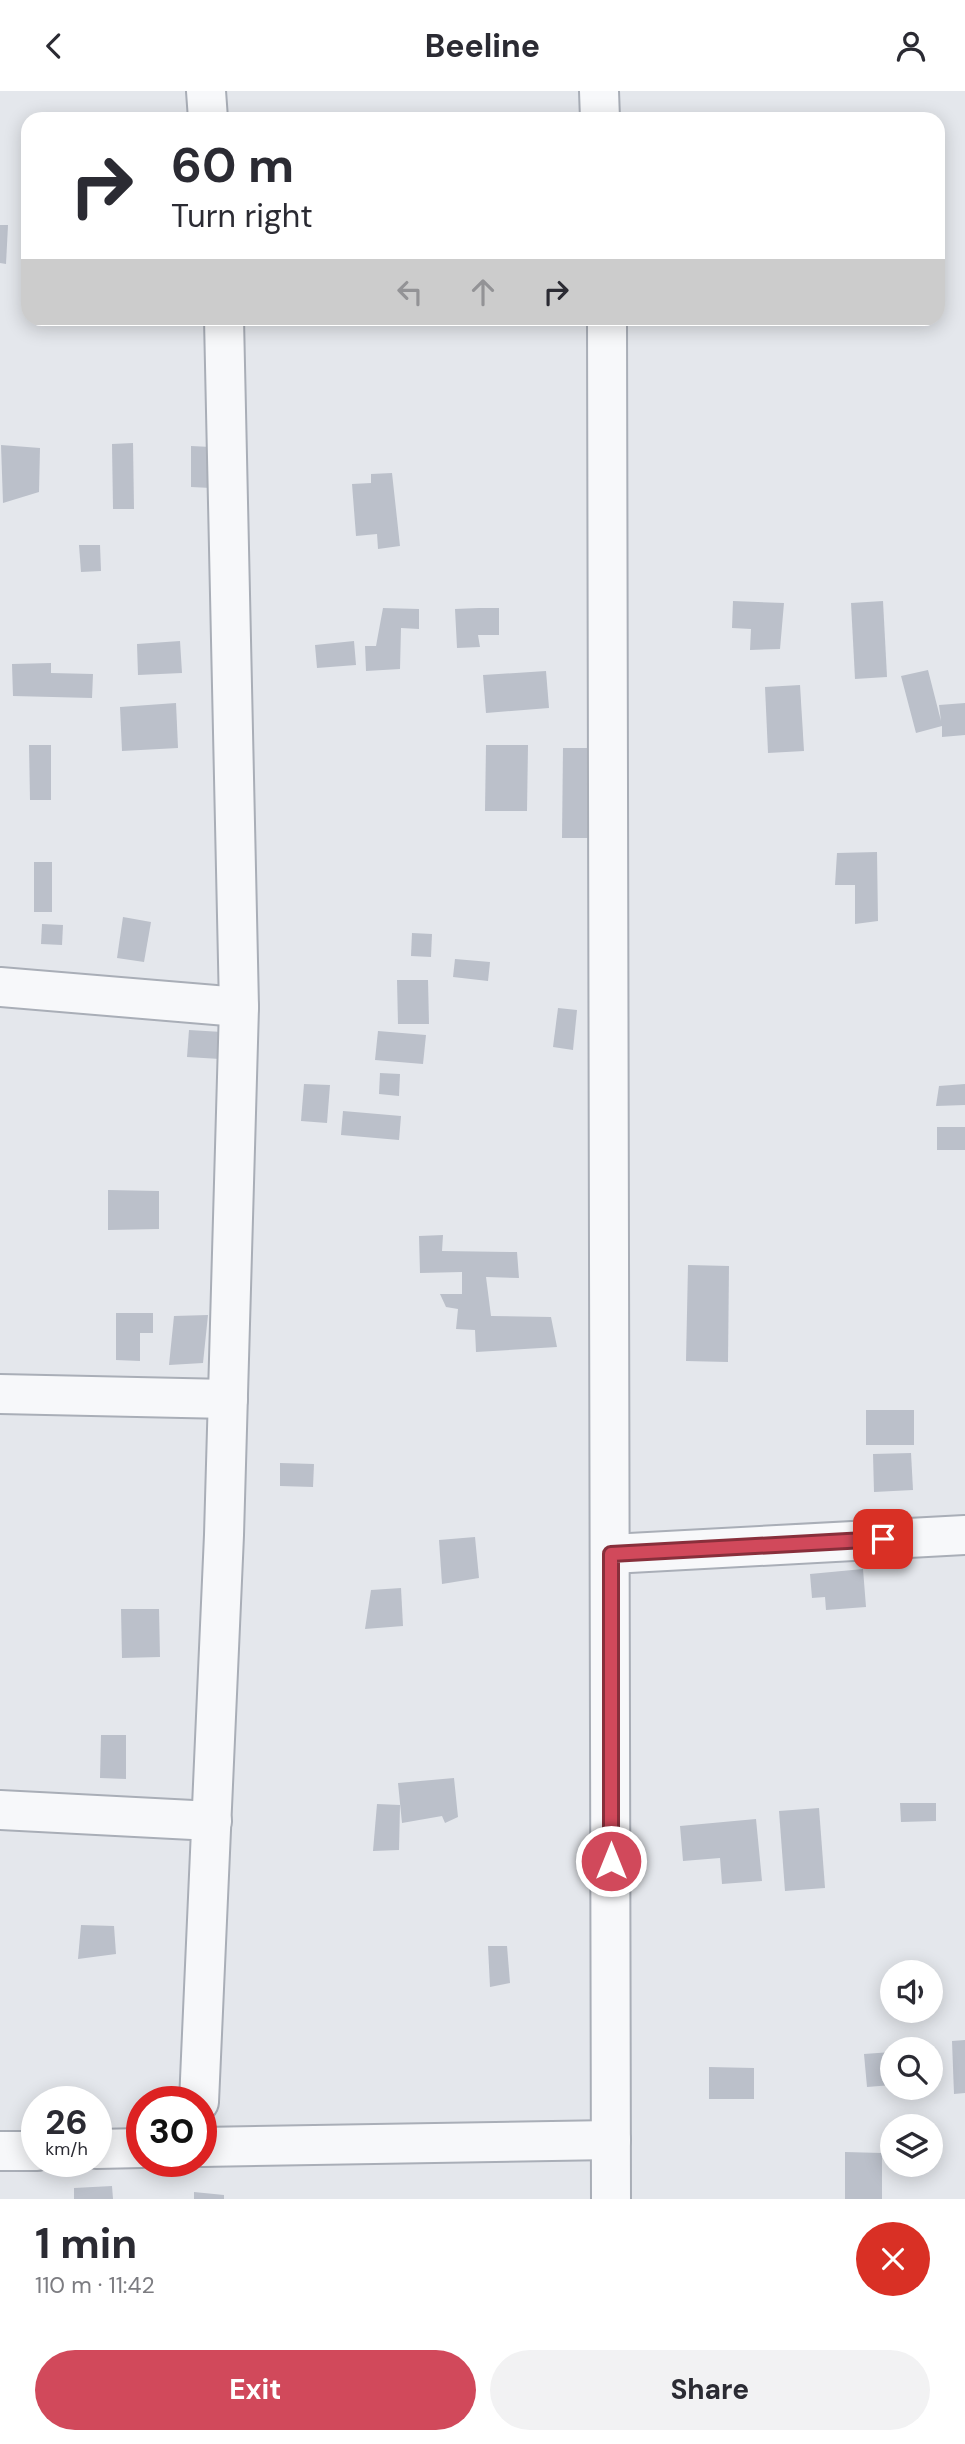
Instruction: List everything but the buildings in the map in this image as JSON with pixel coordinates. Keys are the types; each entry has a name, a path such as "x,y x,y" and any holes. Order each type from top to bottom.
{"street":[{"path":"206,91 208,112"},
{"path":"599,91 600,112"},
{"path":"201,2086 228,1399 239,1007 223,326"},
{"path":"607,326 611,2199"},
{"path":"0,987 239,1007"},
{"path":"0,1394 228,1399"},
{"path":"611,1554 965,1535"},
{"path":"0,1810 212,1821"},
{"path":"217,2147 611,2140"},
{"path":"0,2151 21,2151"}],"route":[{"path":"611,1861 611,1554 883,1539"}]}
